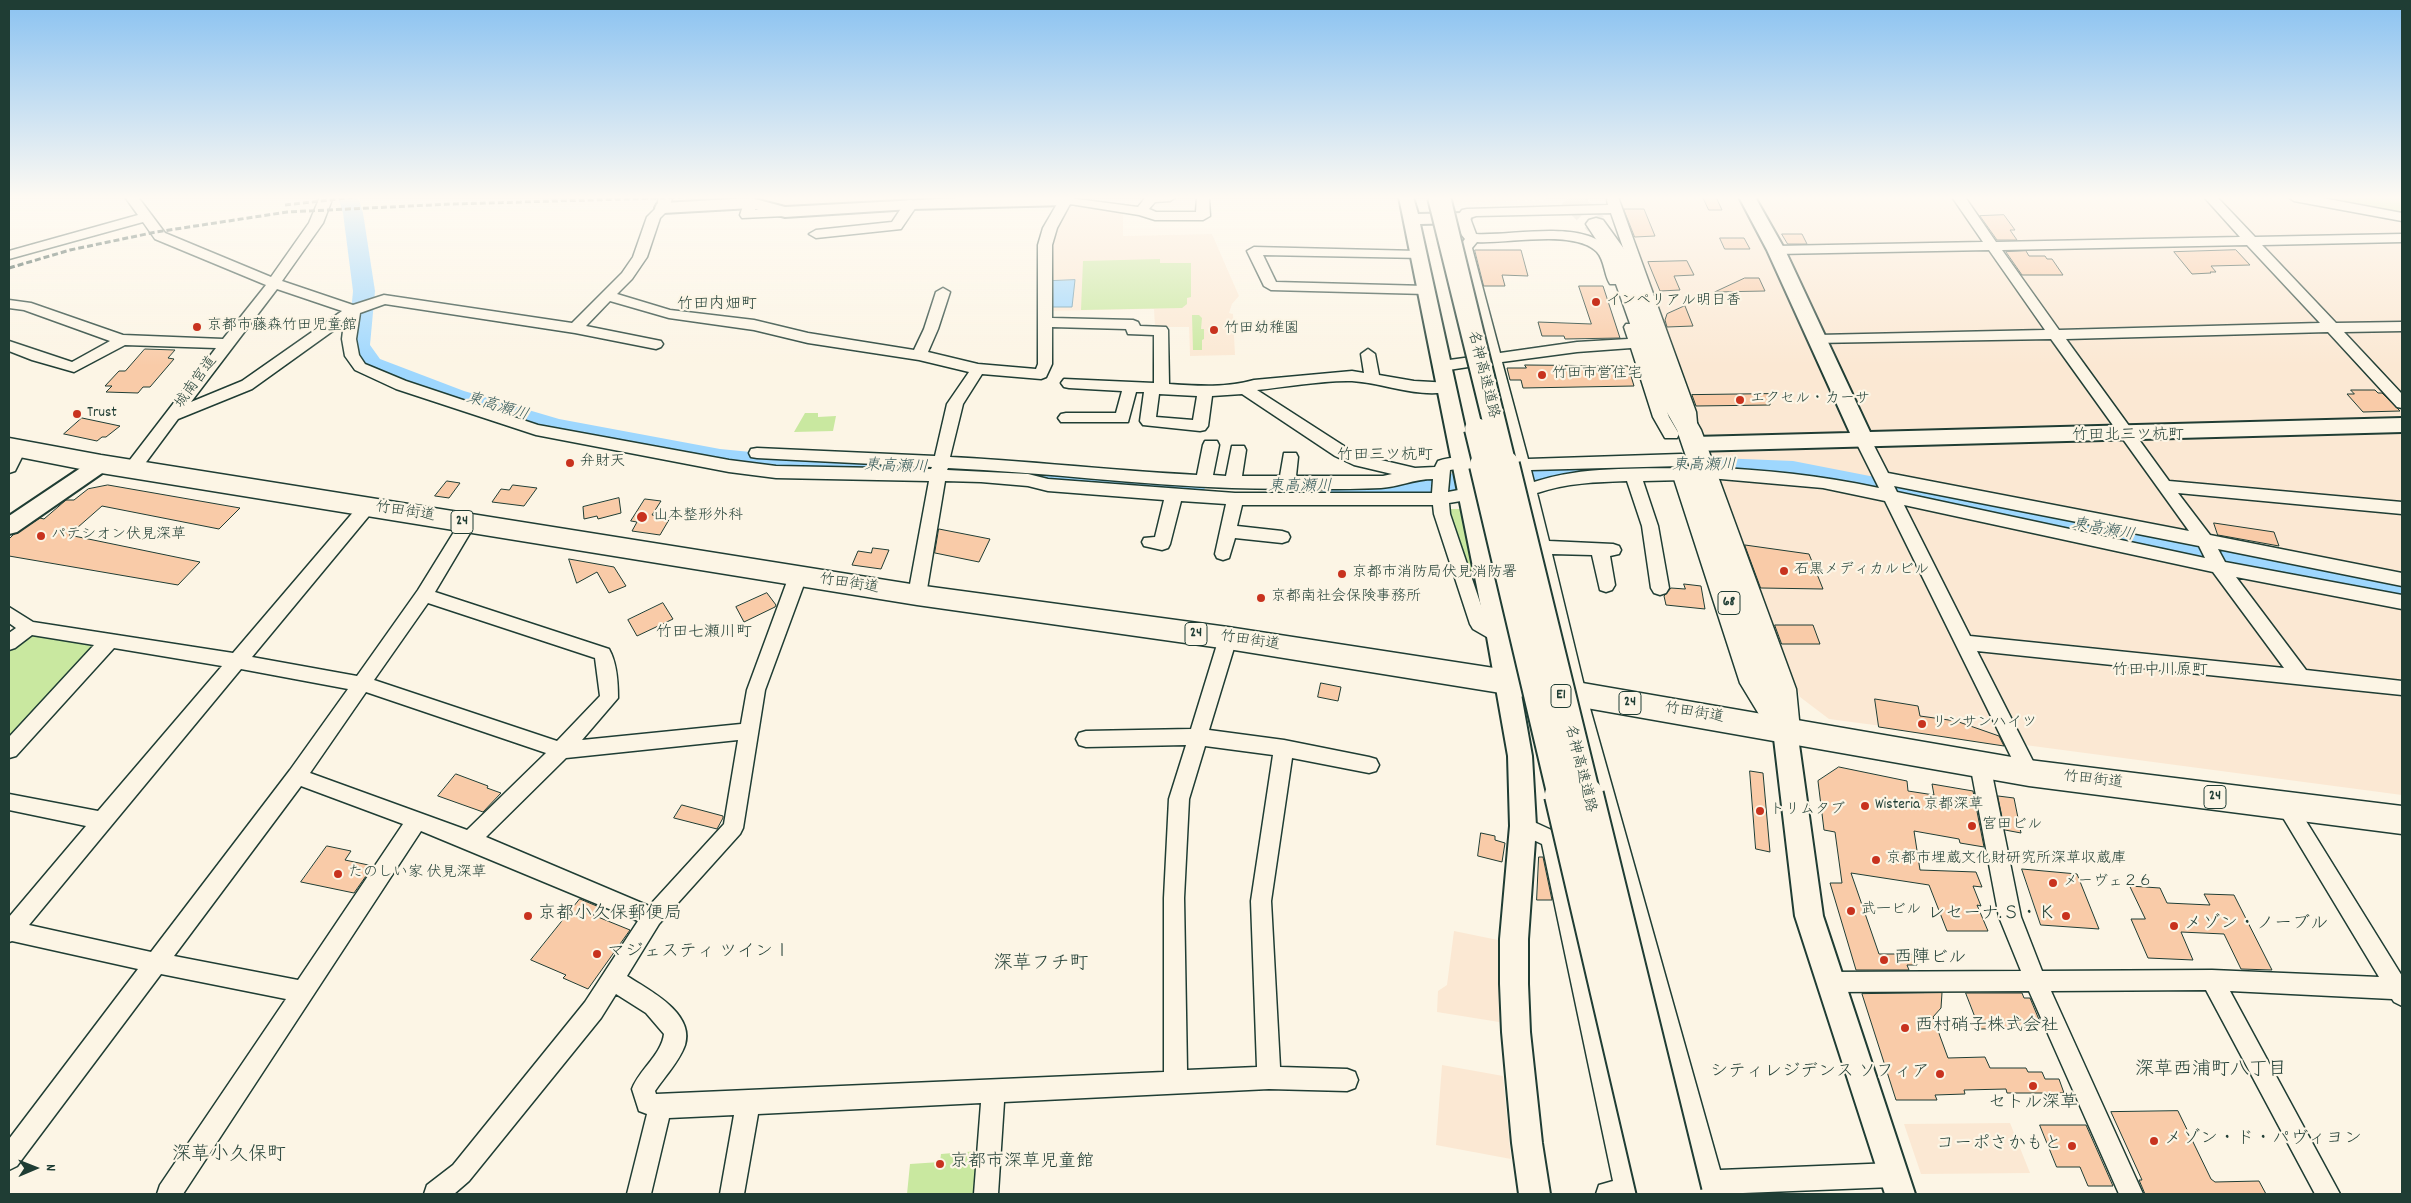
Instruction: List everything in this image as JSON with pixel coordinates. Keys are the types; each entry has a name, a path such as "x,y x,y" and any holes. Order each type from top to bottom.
{"main road":[{"name":"名神高速道路","path":"1422,253 1654,1194"},
{"name":"名神高速道路","path":"1453,253 1684,1194"},
{"name":"68","path":"1616,253 1689,458 1754,683 1785,730"},
{"name":"竹田街道","path":"12,454 101,464 916,595 1228,638 1507,682 2029,773 2402,820"}],"street":[{"path":"202,253 274,283 355,309"},
{"name":"城南宮道","path":"132,469 295,253"},
{"path":"575,328 627,276 641,253"},
{"path":"608,296 669,314 754,325 808,338 919,355 978,370 1040,374 1045,364 1045,253"},
{"path":"1255,253 1271,286 1426,290"},
{"path":"1342,253 1418,255 1499,637 1520,756 1523,826 1514,939 1514,984 1516,1032 1527,1143 1535,1194"},
{"path":"1466,253 1525,477 1577,694 1712,1183"},
{"path":"1603,253 1610,266 1661,417 1689,458"},
{"path":"1632,253 1688,412 1689,458"},
{"path":"1777,253 1863,440 2029,773"},
{"path":"1998,253 2204,542 2218,565 2301,677"},
{"path":"2262,253 2402,403"},
{"path":"919,355 931,329 943,292"},
{"path":"174,415 247,384 355,309 384,298 575,328 656,344"},
{"path":"9,304 26,306 122,340 226,344"},
{"path":"355,309 349,339 352,356 360,367 401,385 536,430 729,466 767,471 940,468 1008,464 1121,477 1233,482 1383,482 1417,473"},
{"path":"1045,322 1133,325 1133,330 1161,330 1157,389 1148,421 1200,426 1205,391"},
{"path":"1818,340 2402,326"},
{"path":"9,346 37,357 74,367 122,340"},
{"path":"1442,366 1576,347 1637,343"},
{"path":"1368,354 1372,380"},
{"path":"916,595 940,468 955,404 978,370"},
{"path":"1069,383 1205,391 1244,389 1254,385 1352,376 1414,386 1446,387"},
{"path":"1066,418 1123,418 1130,388"},
{"path":"1244,389 1341,452 1360,461 1417,473 1469,494 1525,477 1863,440 2402,426"},
{"path":"1204,480 1211,445"},
{"path":"1233,482 1238,450"},
{"path":"758,453 940,468 991,477 1028,480 1048,485 1235,499 1306,498 1441,484"},
{"path":"1287,482 1290,457"},
{"path":"1499,637 1479,624 1442,514 1441,484 1444,466 1463,466 1552,482 1590,476 1633,474 1689,458 1758,475 1887,488 2204,542 2402,579"},
{"path":"9,526 101,464"},
{"path":"1633,474 1650,526 1660,588"},
{"path":"1305,481 1306,498"},
{"path":"2164,486 2402,508"},
{"path":"1887,488 2218,565 2402,602"},
{"path":"1150,542 1162,544 1174,494"},
{"path":"1223,554 1235,499"},
{"path":"301,991 156,963 9,931 367,507"},
{"path":"9,1158 297,776 424,595 468,523"},
{"path":"1228,532 1282,537"},
{"path":"1542,547 1606,550 1599,577"},
{"path":"436,1194 461,1173 593,1010 652,917 733,828 756,690 798,576"},
{"path":"424,595 603,654 609,684 609,698 561,750 470,840"},
{"path":"9,614 29,628 237,661 363,684 561,750 749,731"},
{"path":"9,643 29,628"},
{"path":"1176,1082 1174,898 1179,799 1228,638"},
{"path":"9,750 108,641"},
{"path":"1965,643 2402,688"},
{"path":"1523,826 1551,839 1618,1191 1712,1183 1896,1185 1809,916 1785,730"},
{"path":"1086,739 1199,737 1284,748 1369,765"},
{"path":"1269,1078 1261,901 1284,748"},
{"path":"1980,764 2010,917 2036,982 2131,1194"},
{"path":"297,776 470,840 652,917"},
{"path":"9,802 102,821"},
{"path":"2286,806 2401,991"},
{"path":"170,1194 301,991 416,821"},
{"path":"611,980 666,1015 675,1031 675,1044 643,1089 647,1103 660,1107 1269,1078 1347,1080"},
{"path":"1829,982 2212,980 2401,991"},
{"path":"2212,980 2328,1194"},
{"path":"986,1194 993,1091"},
{"path":"732,1194 748,1103"},
{"path":"639,1194 660,1107"}],"shaded area":[{"path":"1048,253 1220,253 1239,296 1232,304 1229,313 1233,314 1235,355 1190,356 1189,327 1155,327 1154,309 1046,311"},
{"path":"1637,253 2402,253 2402,795 1829,719 1800,697"},
{"path":"1454,931 1498,940 1499,1022 1437,1012 1438,991 1447,985"},
{"path":"1442,1065 1503,1076 1511,1159 1436,1145"},
{"path":"2010,1123 2030,1173 1921,1174 1904,1124"}],"green space":[{"path":"1160,259 1160,263 1191,263 1191,297 1187,298 1187,304 1182,308 1081,310 1083,261"},
{"path":"1192,315 1199,315 1202,318 1201,329 1204,329 1204,339 1202,340 1202,350 1193,350"},
{"path":"805,413 818,413 818,417 836,416 833,431 794,432"},
{"path":"1448,509 1461,509 1478,583 1474,583"},
{"path":"37,634 97,645 9,738 9,647 19,639"},
{"path":"978,1151 976,1194 907,1194 910,1164 940,1162 941,1154"}],"water":[{"path":"1075,280 1072,307 1050,307 1052,281"}],"building":[{"path":"1476,253 1522,253 1528,276 1502,275 1505,286 1484,286"},
{"path":"2007,253 2027,253 2029,256 2045,256 2047,259 2052,259 2063,275 2022,275"},
{"path":"2175,253 2239,253 2250,265 2211,266 2216,272 2192,274"},
{"path":"1687,261 1694,275 1674,276 1680,290 1660,291 1648,262"},
{"path":"1745,278 1759,278 1765,291 1715,292"},
{"name":"インペリアル明日香","path":"1579,286 1603,286 1620,338 1565,339 1564,336 1542,336 1538,322 1591,324"},
{"path":"1685,306 1693,326 1667,327 1665,320 1667,314"},
{"path":"145,349 175,350 168,358 174,359 150,387 143,387 138,393 106,392 112,386 105,386 119,371 125,371"},
{"path":"1525,365 1628,366 1634,386 1523,388 1521,380 1510,380 1507,368 1526,368"},
{"path":"2351,390 2375,390 2378,393 2382,393 2400,411 2363,412 2347,394 2354,394"},
{"name":"エクセル・カーサ","path":"1770,394 1770,405 1696,406 1692,395"},
{"path":"82,418 120,426 106,437 102,437 97,441 64,434"},
{"path":"447,481 460,483 449,498 435,496"},
{"name":"パテシオン伏見深草","path":"108,485 240,508 219,529 102,506 69,535 200,562 178,585 9,556 9,539 13,535 40,518 44,519 66,500 74,500 88,489"},
{"path":"513,485 537,488 524,506 492,502 501,489 509,490"},
{"path":"619,498 621,513 598,519 597,516 584,519 583,507"},
{"name":"山本整形外科","path":"645,499 661,501 652,515 670,518 660,535 632,531 637,522 631,521"},
{"path":"2214,523 2274,532 2279,546 2218,535"},
{"path":"939,529 990,539 979,562 935,553"},
{"name":"石黒メディカルビル","path":"1745,545 1809,554 1823,589 1761,588"},
{"path":"873,548 889,550 881,569 852,565 858,551 871,553"},
{"path":"569,559 614,567 626,586 609,593 597,572 577,583"},
{"path":"1684,584 1701,586 1705,609 1666,605 1664,596 1671,588 1685,589"},
{"path":"767,593 776,605 775,607 744,622 736,607"},
{"path":"663,603 673,619 637,636 628,620"},
{"path":"1775,625 1813,625 1820,644 1782,644"},
{"path":"1321,683 1341,687 1338,701 1318,697"},
{"name":"リンサンハイツ","path":"1875,699 1918,706 1920,716 1956,721 1999,736 2004,746 1879,727"},
{"path":"1839,767 1907,781 1908,791 1934,795 1932,784 1973,791 1984,847 1960,843 1959,839 1914,831 1920,870 1976,872 1982,887 1973,886 1981,906 1977,905 1988,931 1947,931 1929,885 1851,873 1879,954 1912,954 1917,965 1907,965 1909,970 1856,970 1830,883 1842,883 1835,832 1824,830 1818,781"},
{"name":"トリムタブ","path":"1750,771 1763,773 1770,852 1756,849"},
{"path":"456,774 501,793 483,812 438,796"},
{"path":"1998,796 2014,798 2021,833 2005,830"},
{"path":"682,805 723,816 723,818 717,829 674,818"},
{"path":"1481,833 1495,836 1495,840 1505,843 1502,862 1478,856"},
{"name":"たのしい家 伏見深草","path":"327,846 351,851 345,860 373,866 354,893 301,882"},
{"path":"1539,857 1543,857 1552,900 1537,900"},
{"path":"2022,869 2077,874 2099,929 2041,925"},
{"name":"メゾン・ノーブル","path":"2130,886 2160,888 2167,903 2210,905 2204,894 2234,895 2272,970 2241,969 2224,934 2181,932 2193,960 2148,958 2131,919 2145,919"},
{"path":"580,899 599,907 593,915 630,930 588,989 563,978 566,975 531,960"},
{"path":"1942,993 1941,1008 1933,1017 1948,1058 1985,1057 1990,1068 2026,1068 2028,1072 2042,1072 2045,1079 2059,1079 2064,1093 2007,1093 2006,1089 1964,1090 1965,1094 1935,1095 1937,1100 1896,1100 1862,994"},
{"path":"1966,993 2022,993 2024,998 2030,998 2040,1022 2025,1022 2028,1028 1980,1029"},
{"path":"2178,1111 2211,1179 2215,1182 2259,1181 2266,1194 2145,1194 2139,1180 2142,1180 2111,1112"},
{"name":"コーポさかもと","path":"2040,1125 2086,1125 2113,1186 2088,1186 2080,1167 2057,1167"}],"waterway":[{"name":"東高瀬川","path":"359,253 364,291 359,345 372,364 456,396 557,427 674,450 720,457 802,465 992,471 1074,480 1194,486"},
{"name":"東高瀬川","path":"1333,488 1386,489 1601,467 1718,466 1793,469 2402,590"}],"railway":[{"path":"9,268 59,253"}],"place":[{"name":"インペリアル明日香","path":"1596,302"},
{"name":"京都市藤森竹田児童館","path":"197,327"},
{"name":"竹田幼稚園","path":"1214,330"},
{"name":"竹田市営住宅","path":"1542,375"},
{"name":"エクセル・カーサ","path":"1740,400"},
{"name":"Trust","path":"77,414"},
{"name":"弁財天","path":"570,463"},
{"name":"山本整形外科","path":"642,517"},
{"name":"パテシオン伏見深草","path":"41,536"},
{"name":"石黒メディカルビル","path":"1784,571"},
{"name":"京都市消防局伏見消防署","path":"1342,574"},
{"name":"京都南社会保険事務所","path":"1261,598"},
{"name":"リンサンハイツ","path":"1922,724"},
{"name":"Wisteria 京都深草","path":"1865,806"},
{"name":"トリムタブ","path":"1760,811"},
{"name":"宮田ビル","path":"1972,826"},
{"name":"京都市埋蔵文化財研究所深草収蔵庫","path":"1876,860"},
{"name":"たのしい家 伏見深草","path":"338,874"},
{"name":"メーヴェ２６","path":"2053,883"},
{"name":"武一ビル","path":"1851,911"},
{"name":"京都小久保郵便局","path":"528,916"},
{"name":"レセーナ.Ｓ・Ｋ","path":"2066,916"},
{"name":"メゾン・ノーブル","path":"2174,926"},
{"name":"マジェスティ ツインⅠ","path":"597,954"},
{"name":"西陣ビル","path":"1884,960"},
{"name":"西村硝子株式会社","path":"1905,1028"},
{"name":"シティレジデンス ソフィア","path":"1940,1074"},
{"name":"セトル深草","path":"2033,1086"},
{"name":"メゾン・ド・パヴィヨン","path":"2154,1141"},
{"name":"コーポさかもと","path":"2072,1146"},
{"name":"京都市深草児童館","path":"940,1164"}],"district":[{"name":"竹田内畑町","path":"717,306"},
{"name":"竹田北三ツ杭町","path":"2128,437"},
{"name":"竹田三ツ杭町","path":"1385,457"},
{"name":"竹田七瀬川町","path":"704,634"},
{"name":"竹田中川原町","path":"2160,672"},
{"name":"深草フチ町","path":"1041,965"},
{"name":"深草西浦町八丁目","path":"2211,1071"},
{"name":"深草小久保町","path":"229,1156"}]}
